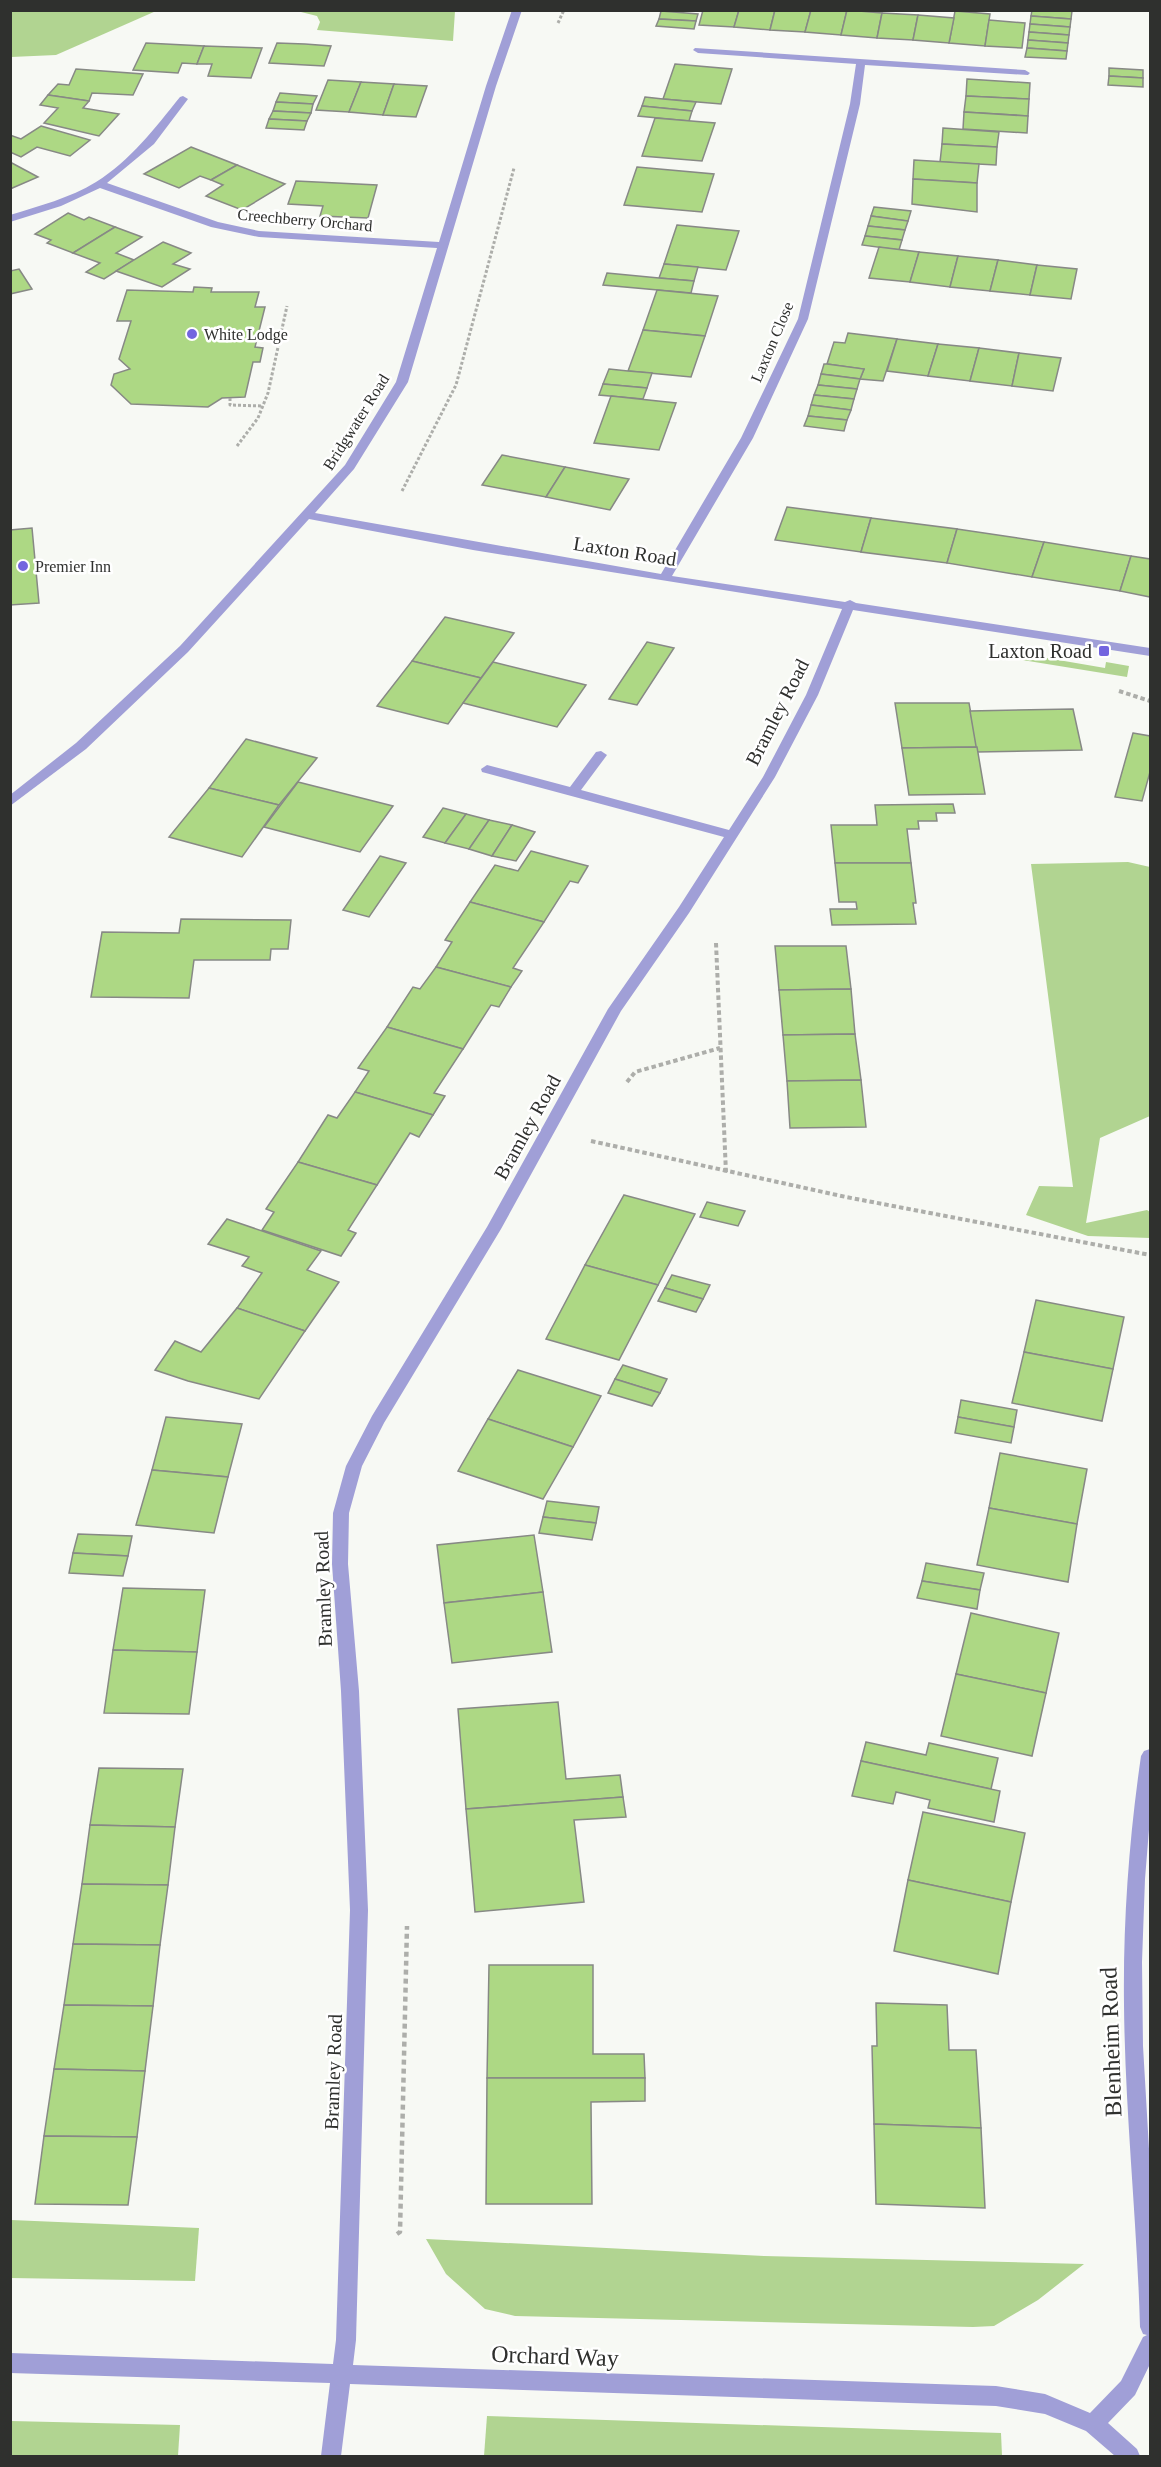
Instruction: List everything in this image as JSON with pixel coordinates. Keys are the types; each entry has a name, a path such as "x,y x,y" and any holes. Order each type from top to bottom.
{"street":[{"name":"Bridgwater Road","path":"10,802 81,746 184,649 308,516 350,467 402,382 491,86 517,10"},
{"path":"698,50 1025,73"},
{"name":"Laxton Close","path":"665,578 747,438 803,319 855,104 861,62"},
{"path":"10,219 57,204 100,184 150,142 183,99"},
{"name":"Creechberry Orchard","path":"100,184 215,225 259,234 443,245"},
{"name":"Laxton Road","path":"308,516 665,578 850,604 1150,652"},
{"name":"Bramley Road","path":"331,2457 346,2340 359,1911 350,1691 340,1564 342,1513 354,1466 378,1420 424,1347 549,1131 615,1010 733,835 769,777 812,695 850,604"},
{"path":"573,792 601,755"},
{"path":"487,769 733,835"},
{"name":"Blenheim Road","path":"1150,1756 1133,1911 1136,2085 1148,2257 1150,2327"},
{"path":"1130,2457 1093,2424 1128,2388 1150,2344"},
{"name":"Orchard Way","path":"10,2363 996,2396 1045,2404 1093,2424"}],"path":[{"path":"237,446 258,417 268,393 287,306"},
{"path":"230,398 230,405 263,406"},
{"path":"694,894 714,899 726,1173"},
{"path":"622,1089 635,1072 720,1048"},
{"path":"549,1131 726,1173 930,1214 1072,1237 1150,1255"},
{"path":"348,2268 400,2232 408,1938 406,1915"}],"green space":[{"path":"10,11 156,11 56,55 11,57"},
{"path":"297,11 455,11 453,41 317,30 320,22 317,16"},
{"path":"1012,652 1105,668 1106,662 1129,666 1127,677 1010,658"},
{"path":"1128,862 1150,867 1150,1116 1100,1138 1086,1223 1147,1210 1150,1212 1150,1238 1088,1236 1026,1215 1039,1186 1073,1187 1031,864"},
{"path":"11,2220 199,2228 195,2281 11,2278"},
{"path":"426,2239 764,2256 1084,2264 1038,2300 994,2326 515,2316 485,2309 446,2274"},
{"path":"487,2416 1001,2433 1002,2456 484,2456"},
{"path":"11,2421 180,2425 178,2456 11,2456"}],"building":[{"path":"703,10 739,10 734,27 699,25"},
{"path":"739,10 775,10 770,30 734,27"},
{"path":"775,10 811,10 805,32 770,30"},
{"path":"811,10 847,10 841,35 805,32"},
{"path":"847,10 882,13 877,38 841,35"},
{"path":"1032,10 1072,11 1071,19 1031,16"},
{"path":"661,11 698,14 696,21 659,19"},
{"path":"955,11 990,14 985,46 949,43"},
{"path":"882,13 918,15 913,40 877,38"},
{"path":"918,15 954,18 949,43 913,40"},
{"path":"1031,16 1071,19 1070,27 1030,24"},
{"path":"659,19 696,21 694,29 656,26"},
{"path":"989,20 1025,23 1022,48 985,46"},
{"path":"1030,24 1070,27 1069,35 1029,32"},
{"path":"1029,32 1069,35 1068,43 1028,40"},
{"path":"1028,40 1068,43 1067,51 1027,48"},
{"path":"146,43 204,46 197,64 182,63 178,73 133,70"},
{"path":"277,43 331,46 324,66 269,63"},
{"path":"204,46 262,48 251,78 208,76 212,64 197,64"},
{"path":"1027,48 1067,51 1066,59 1025,57"},
{"path":"675,64 732,69 721,104 663,99"},
{"path":"1109,68 1143,70 1143,78 1109,76"},
{"path":"76,69 143,74 133,95 92,93 89,101 48,95 58,84 69,85"},
{"path":"1109,76 1143,78 1143,87 1108,85"},
{"path":"967,79 1030,83 1029,99 966,96"},
{"path":"328,80 361,82 349,112 316,110"},
{"path":"361,82 394,84 383,115 349,112"},
{"path":"394,84 427,86 416,117 383,115"},
{"path":"280,93 317,96 313,104 276,102"},
{"path":"48,95 89,101 83,108 119,114 99,136 44,123 58,108 40,105"},
{"path":"966,96 1029,99 1028,116 964,112"},
{"path":"645,97 696,102 692,111 642,106"},
{"path":"276,102 313,104 311,113 273,111"},
{"path":"642,106 692,111 689,121 638,116"},
{"path":"273,111 311,113 307,121 269,119"},
{"path":"964,112 1028,116 1027,133 963,129"},
{"path":"655,118 715,123 702,161 642,156"},
{"path":"269,119 307,121 304,130 266,128"},
{"path":"41,126 90,140 70,156 37,147 21,157 10,152 10,135 21,139"},
{"path":"943,128 999,132 997,147 942,144"},
{"path":"942,144 997,147 996,165 940,162"},
{"path":"191,147 237,165 211,180 200,176 179,188 144,174"},
{"path":"914,160 979,164 977,183 913,179"},
{"path":"10,162 38,177 10,189"},
{"path":"237,165 285,184 242,210 206,196 223,185 211,180"},
{"path":"637,167 714,174 702,212 624,205"},
{"path":"913,179 977,183 977,212 912,204"},
{"path":"296,181 377,185 368,218 320,216 323,206 288,204"},
{"path":"874,207 911,211 908,221 871,216"},
{"path":"68,213 84,220 89,217 115,227 73,253 47,243 51,240 35,234"},
{"path":"871,216 908,221 905,230 868,226"},
{"path":"677,225 739,231 726,270 664,264"},
{"path":"868,226 905,230 902,240 865,236"},
{"path":"115,227 142,237 116,253 134,260 104,279 86,272 100,263 73,253"},
{"path":"865,236 902,240 899,250 862,245"},
{"path":"163,242 191,253 173,264 190,269 162,287 116,271"},
{"path":"879,247 919,252 910,282 869,278"},
{"path":"919,252 958,256 950,287 910,282"},
{"path":"958,256 998,260 990,291 950,287"},
{"path":"998,260 1037,265 1030,295 990,291"},
{"path":"664,264 698,267 694,281 659,278"},
{"path":"1037,265 1077,269 1071,299 1030,295"},
{"path":"19,269 32,289 10,294 10,271"},
{"path":"607,273 694,281 691,293 603,285"},
{"name":"White Lodge","path":"194,287 212,288 211,292 259,292 255,307 265,307 255,347 263,348 260,362 253,362 245,397 222,398 208,407 131,404 111,385 114,374 130,369 119,359 131,321 117,321 127,290 193,292"},
{"path":"657,290 718,296 705,336 643,330"},
{"path":"643,330 705,336 691,377 628,371"},
{"path":"848,333 897,339 883,381 860,379 864,369 827,364 834,342 845,343"},
{"path":"897,339 938,344 928,376 887,371"},
{"path":"938,344 979,348 970,381 928,376"},
{"path":"979,348 1019,353 1012,386 970,381"},
{"path":"1019,353 1061,358 1053,391 1012,386"},
{"path":"824,364 864,369 860,379 821,374"},
{"path":"609,369 652,373 647,388 603,384"},
{"path":"821,374 860,379 857,389 818,385"},
{"path":"603,384 647,388 643,399 599,395"},
{"path":"818,385 857,389 854,399 814,395"},
{"path":"814,395 854,399 851,410 811,405"},
{"path":"611,396 676,403 659,450 594,443"},
{"path":"811,405 851,410 847,420 808,416"},
{"path":"808,416 847,420 844,431 804,426"},
{"path":"502,455 565,467 546,497 482,485"},
{"path":"565,467 629,479 610,510 546,497"},
{"path":"787,507 871,518 861,552 775,540"},
{"path":"871,518 957,529 947,563 861,552"},
{"name":"Premier Inn","path":"32,528 39,603 10,605 10,530"},
{"path":"957,529 1044,542 1032,577 947,563"},
{"path":"1044,542 1131,556 1120,591 1032,577"},
{"path":"1131,556 1150,559 1150,597 1120,591"},
{"path":"445,617 514,633 481,678 412,661"},
{"path":"647,642 674,648 637,705 609,699"},
{"path":"412,661 481,678 448,724 377,706"},
{"path":"493,662 586,685 557,727 463,703"},
{"path":"895,703 969,703 977,747 902,748"},
{"path":"1073,709 1082,750 977,752 970,711"},
{"path":"1133,733 1150,736 1150,772 1142,801 1115,797"},
{"path":"246,739 317,758 279,805 209,788"},
{"path":"977,747 985,794 909,795 902,748"},
{"path":"298,782 393,806 360,852 264,827"},
{"path":"209,788 279,805 242,857 169,837"},
{"path":"953,804 955,813 936,813 937,821 918,821 919,829 907,829 911,863 835,863 831,825 877,825 875,805"},
{"path":"443,808 466,814 445,843 423,837"},
{"path":"466,814 489,820 469,849 445,843"},
{"path":"489,820 512,825 492,856 469,849"},
{"path":"512,825 535,832 516,861 492,856"},
{"path":"531,851 588,866 578,883 570,881 544,922 470,902 495,865 518,871"},
{"path":"380,856 406,863 369,917 343,910"},
{"path":"835,863 911,863 916,924 832,925 830,909 857,909 856,902 839,902"},
{"path":"470,902 544,922 513,968 522,971 511,987 436,967 452,942 445,940"},
{"path":"181,919 291,920 288,949 271,949 270,960 194,960 189,998 91,997 102,932 179,933"},
{"path":"775,946 846,946 851,989 779,990"},
{"path":"436,967 511,987 499,1007 491,1005 463,1049 387,1027 413,987 420,989"},
{"path":"851,989 855,1034 783,1035 779,990"},
{"path":"387,1027 463,1049 434,1093 445,1096 433,1115 355,1092 369,1071 358,1068"},
{"path":"855,1034 861,1080 787,1081 783,1035"},
{"path":"861,1080 866,1127 790,1128 787,1081"},
{"path":"355,1092 433,1115 419,1137 410,1133 377,1185 298,1162 328,1115 337,1118"},
{"path":"298,1162 377,1185 348,1230 356,1233 341,1256 262,1230 274,1212 266,1209"},
{"path":"624,1195 695,1214 658,1285 585,1265"},
{"path":"707,1202 745,1211 738,1226 700,1217"},
{"path":"227,1219 321,1251 307,1270 339,1282 305,1331 237,1308 262,1273 242,1266 249,1257 208,1244"},
{"path":"585,1265 658,1285 619,1360 546,1339"},
{"path":"672,1275 710,1285 703,1299 665,1288"},
{"path":"665,1288 703,1299 696,1312 658,1301"},
{"path":"1036,1300 1124,1317 1113,1369 1024,1352"},
{"path":"237,1308 305,1331 259,1399 155,1370 175,1341 201,1352"},
{"path":"1024,1352 1113,1369 1102,1421 1012,1403"},
{"path":"623,1365 667,1379 660,1393 615,1379"},
{"path":"518,1370 601,1396 573,1447 488,1419"},
{"path":"615,1379 660,1393 652,1406 608,1393"},
{"path":"961,1400 1017,1410 1014,1427 958,1417"},
{"path":"166,1417 242,1424 228,1477 152,1470"},
{"path":"958,1417 1014,1427 1011,1443 955,1433"},
{"path":"488,1419 573,1447 543,1499 458,1471"},
{"path":"1000,1453 1087,1469 1077,1524 989,1508"},
{"path":"152,1470 228,1477 214,1533 136,1525"},
{"path":"547,1501 599,1507 596,1523 543,1517"},
{"path":"989,1508 1077,1524 1068,1582 977,1565"},
{"path":"543,1517 596,1523 592,1540 539,1533"},
{"path":"78,1534 132,1536 128,1556 73,1553"},
{"path":"534,1535 543,1592 444,1603 437,1545"},
{"path":"73,1553 128,1556 123,1576 69,1573"},
{"path":"926,1563 984,1573 980,1590 922,1581"},
{"path":"922,1581 980,1590 977,1609 917,1598"},
{"path":"123,1588 205,1590 197,1652 113,1650"},
{"path":"543,1592 552,1652 452,1663 444,1603"},
{"path":"971,1613 1059,1633 1046,1693 956,1674"},
{"path":"113,1650 197,1652 189,1714 104,1713"},
{"path":"956,1674 1046,1693 1032,1756 941,1736"},
{"path":"558,1702 566,1779 620,1775 623,1797 466,1809 458,1709"},
{"path":"866,1742 926,1755 929,1743 998,1758 991,1789 861,1761"},
{"path":"861,1761 1000,1791 994,1822 928,1808 930,1800 896,1792 893,1804 852,1796"},
{"path":"99,1768 183,1769 175,1827 90,1825"},
{"path":"623,1797 626,1817 574,1820 584,1902 475,1912 466,1809"},
{"path":"923,1812 1025,1833 1011,1902 908,1880"},
{"path":"90,1825 175,1827 168,1885 82,1884"},
{"path":"908,1880 1011,1902 998,1974 894,1951"},
{"path":"82,1884 168,1885 160,1945 73,1944"},
{"path":"73,1944 160,1945 153,2006 64,2005"},
{"path":"489,1965 593,1965 593,2054 644,2054 645,2078 487,2078"},
{"path":"876,2003 947,2005 949,2050 976,2050 981,2128 874,2124 872,2046 877,2046"},
{"path":"64,2005 153,2006 145,2071 54,2069"},
{"path":"54,2069 145,2071 137,2137 44,2136"},
{"path":"487,2078 645,2078 645,2101 591,2102 592,2204 486,2204"},
{"path":"874,2124 981,2128 985,2208 876,2204"},
{"path":"44,2136 137,2137 128,2205 35,2204"}],"place":[{"name":"White Lodge","path":"192,334"},
{"name":"Premier Inn","path":"23,566"},
{"name":"Laxton Road","path":"1104,651"}]}
